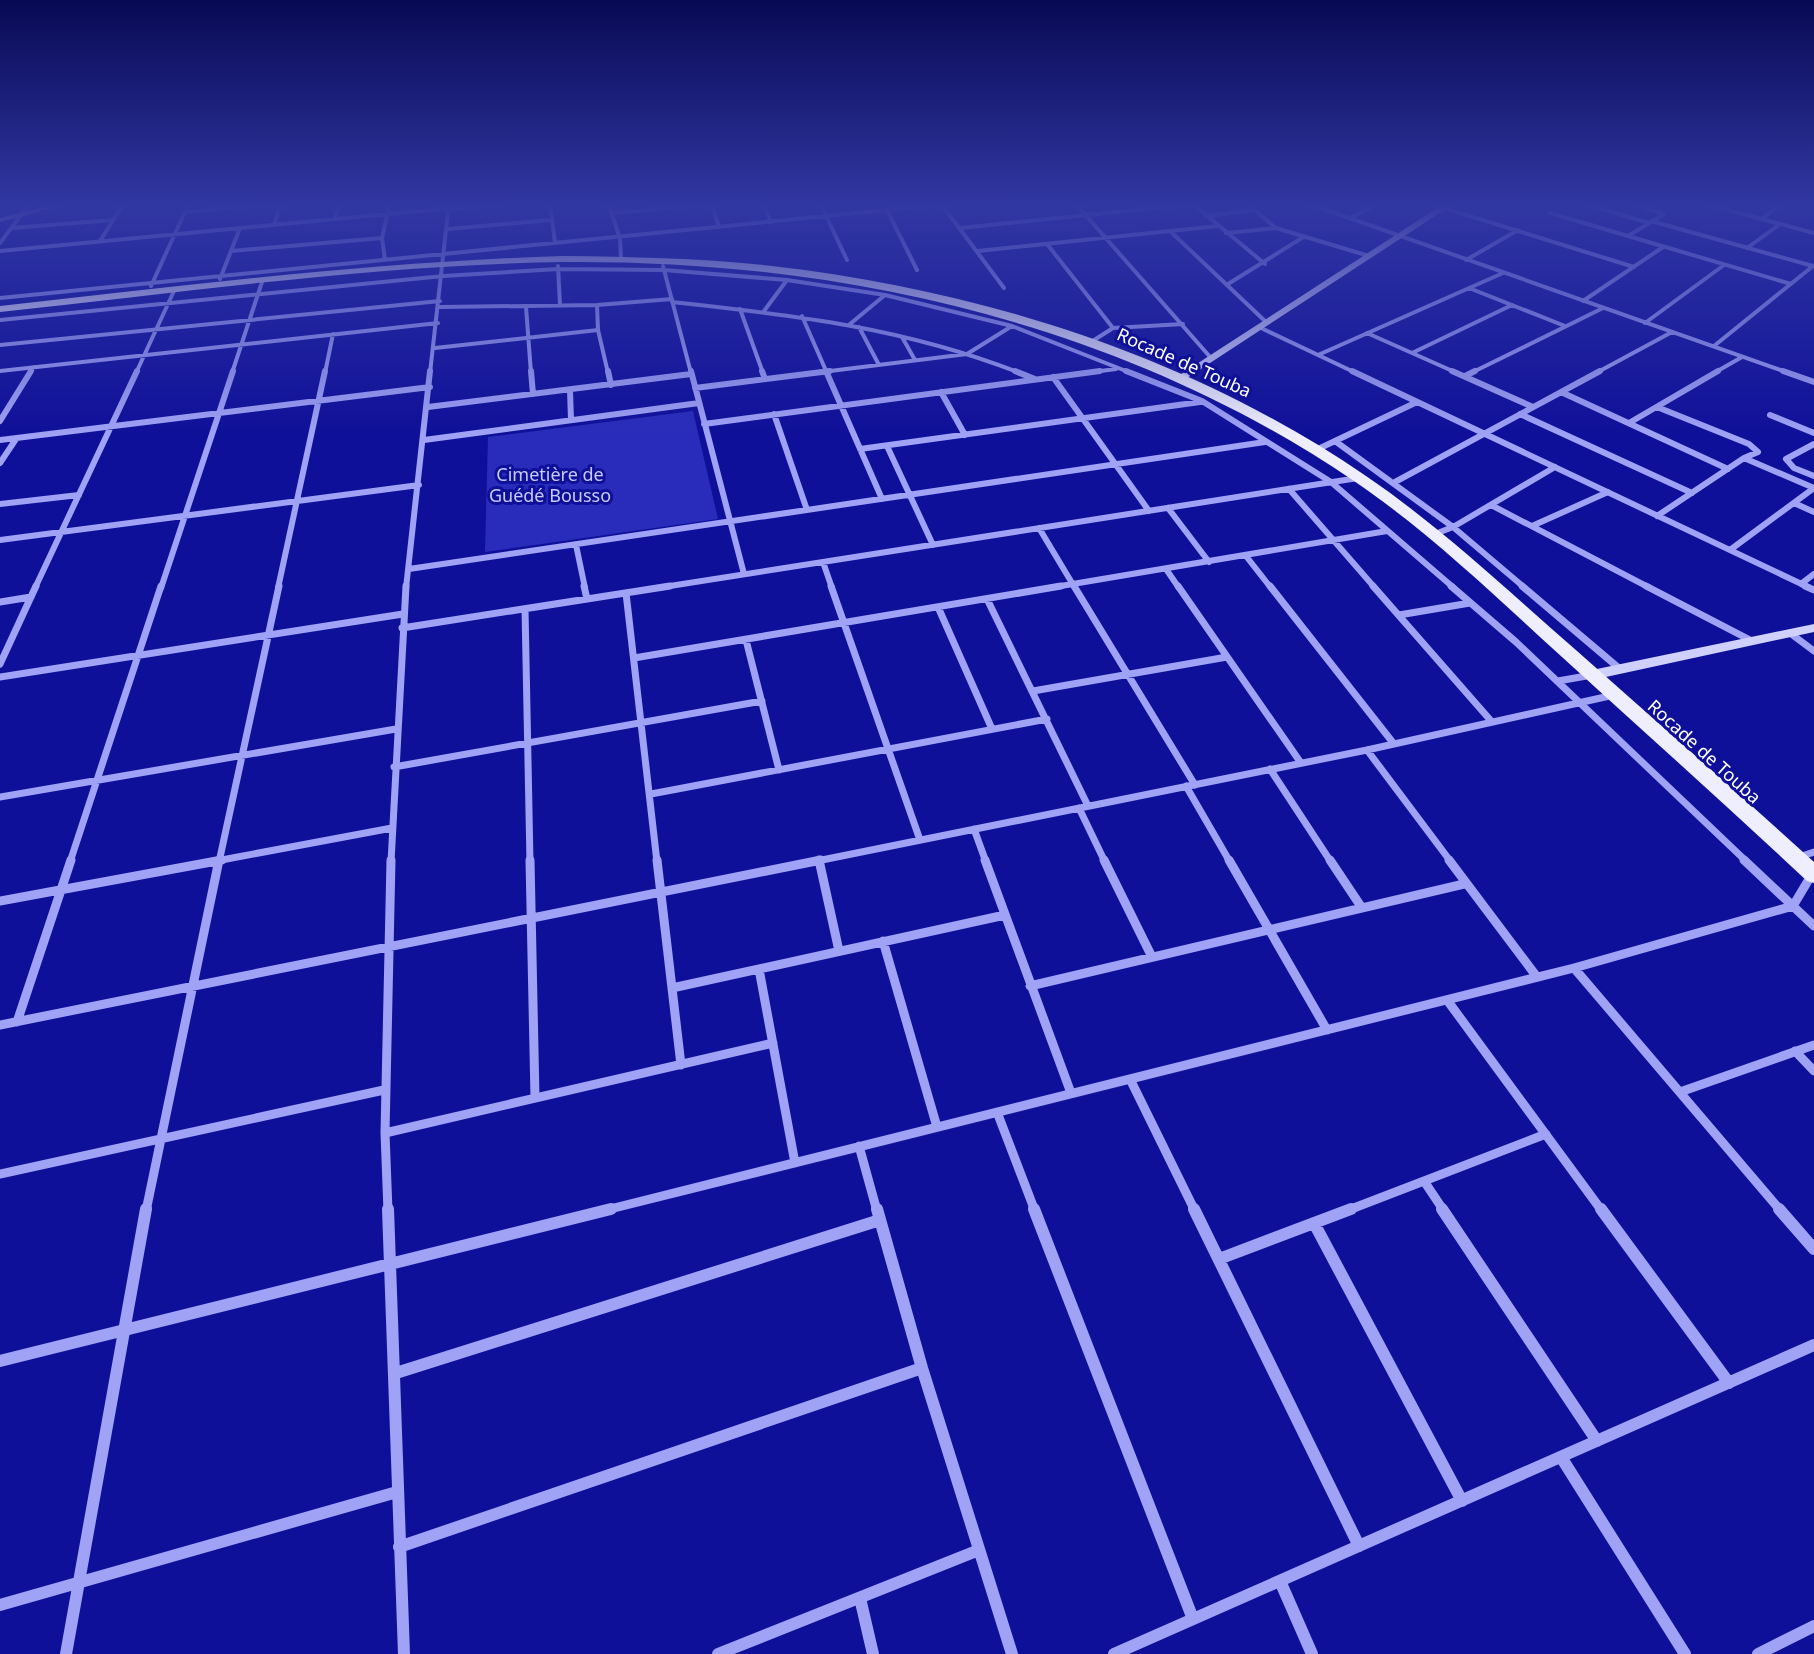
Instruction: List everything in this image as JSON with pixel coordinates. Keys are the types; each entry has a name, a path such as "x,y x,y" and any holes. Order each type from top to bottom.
{"main road":[{"name":"Rocade de Touba","path":"0,309 150,289 172,297 218,282 260,288 323,280"},
{"name":"Rocade de Touba","path":"856,280 989,309 1091,342 1230,401 1316,450 1435,534 1813,874"}],"street":[{"path":"150,289 154,280"},
{"path":"0,298 150,289 232,280"},
{"path":"404,1654 385,1133 387,947 403,614 442,280"},
{"path":"559,280 560,305"},
{"path":"666,280 744,574"},
{"path":"764,311 787,280"},
{"path":"788,280 885,295 1012,326 1202,401 1331,482 1558,681 1814,926"},
{"path":"999,280 1004,288"},
{"path":"1075,280 1113,328"},
{"path":"1144,280 1211,358"},
{"path":"1224,280 1262,325 1318,355 1814,590"},
{"path":"1228,284 1235,280"},
{"path":"1180,378 1331,280"},
{"path":"1318,355 1487,280"},
{"path":"1524,280 1814,382"},
{"path":"1583,301 1614,280"},
{"path":"1645,323 1703,280"},
{"path":"1778,280 1791,284"},
{"path":"1714,346 1796,280"},
{"path":"0,320 260,288 17,1022"},
{"path":"1469,288 1565,326"},
{"path":"850,324 885,295"},
{"path":"0,664 172,297"},
{"path":"0,345 250,319 440,304 526,307 672,301 850,324 967,354 1036,380"},
{"path":"597,305 598,330 611,385"},
{"path":"1412,353 1512,305"},
{"path":"526,307 533,394"},
{"path":"1465,376 1603,308"},
{"path":"740,309 765,379"},
{"path":"802,316 882,499"},
{"path":"0,371 438,323"},
{"path":"1091,342 1113,328 1183,324"},
{"path":"695,388 967,354 1012,326"},
{"path":"859,327 879,365"},
{"path":"435,348 598,330"},
{"path":"1395,482 1672,332"},
{"path":"1367,333 1533,407"},
{"path":"66,1654 159,1139 333,334"},
{"path":"902,337 915,360"},
{"path":"1629,423 1742,357"},
{"path":"0,421 34,367"},
{"path":"704,424 1119,369"},
{"path":"428,407 691,374"},
{"path":"1053,377 1149,511"},
{"path":"0,440 430,387"},
{"path":"570,390 571,420"},
{"path":"941,392 965,435"},
{"path":"1561,392 1728,469"},
{"path":"860,449 1202,401"},
{"path":"1316,450 1417,402"},
{"path":"424,440 699,403"},
{"path":"1657,407 1758,452 1744,458 1657,516"},
{"path":"774,414 807,510"},
{"path":"1520,414 1692,493"},
{"path":"1770,415 1814,433"},
{"path":"0,463 16,439"},
{"path":"1335,441 1453,527 1620,669"},
{"path":"409,569 1266,442"},
{"path":"1814,444 1786,459 1794,468 1814,476"},
{"path":"887,446 933,545"},
{"path":"1730,550 1814,488 1744,458"},
{"path":"1435,534 1453,527 1555,467"},
{"path":"402,628 1359,478"},
{"path":"0,540 419,485"},
{"path":"1289,489 1492,722"},
{"path":"1532,526 1608,492"},
{"path":"0,504 79,495"},
{"path":"1794,503 1814,512"},
{"path":"1491,505 1752,641"},
{"path":"1168,508 1209,562"},
{"path":"1039,528 1190,786 1327,1030"},
{"path":"634,658 1387,531"},
{"path":"576,545 587,599"},
{"path":"1246,556 1394,744"},
{"path":"823,562 920,840"},
{"path":"1166,569 1301,763"},
{"path":"1801,584 1814,574"},
{"path":"626,593 681,1065"},
{"path":"0,602 31,597"},
{"path":"987,599 1047,719 1152,957"},
{"path":"1399,615 1470,603"},
{"path":"938,607 992,729"},
{"path":"525,609 535,1098"},
{"path":"0,677 403,614"},
{"path":"1558,681 1814,628"},
{"path":"1790,633 1814,651"},
{"path":"746,640 779,770"},
{"path":"1033,691 1227,657"},
{"path":"0,1025 1367,750 1614,695"},
{"path":"394,767 762,701"},
{"path":"651,794 1047,719"},
{"path":"0,797 396,729"},
{"path":"1367,750 1464,884 1537,977"},
{"path":"1270,769 1362,908"},
{"path":"0,901 392,828"},
{"path":"974,829 1071,1093"},
{"path":"1796,858 1814,852"},
{"path":"819,860 839,951"},
{"path":"0,1361 1574,968 1793,906 1813,874"},
{"path":"1030,986 1464,884"},
{"path":"672,988 1005,915"},
{"path":"883,941 937,1127"},
{"path":"1574,968 1814,1249"},
{"path":"759,969 795,1163"},
{"path":"1447,1000 1729,1383"},
{"path":"385,1133 773,1043"},
{"path":"1680,1092 1814,1045"},
{"path":"1795,1051 1814,1071"},
{"path":"1130,1079 1359,1546"},
{"path":"0,1174 384,1090"},
{"path":"997,1112 1193,1619"},
{"path":"1219,1259 1546,1134"},
{"path":"859,1146 922,1368 1012,1654"},
{"path":"1424,1181 1597,1441"},
{"path":"396,1373 880,1220"},
{"path":"1314,1223 1462,1501"},
{"path":"1114,1654 1814,1345"},
{"path":"399,1547 922,1368"},
{"path":"1561,1457 1685,1654"},
{"path":"0,1605 397,1492"},
{"path":"718,1654 979,1550"},
{"path":"1280,1581 1312,1654"},
{"path":"860,1598 873,1654"},
{"path":"1758,1654 1814,1626"}],"green space":[{"name":"Cimetière de Guédé Bousso","path":"693,411 718,519 485,552 488,437"}]}
